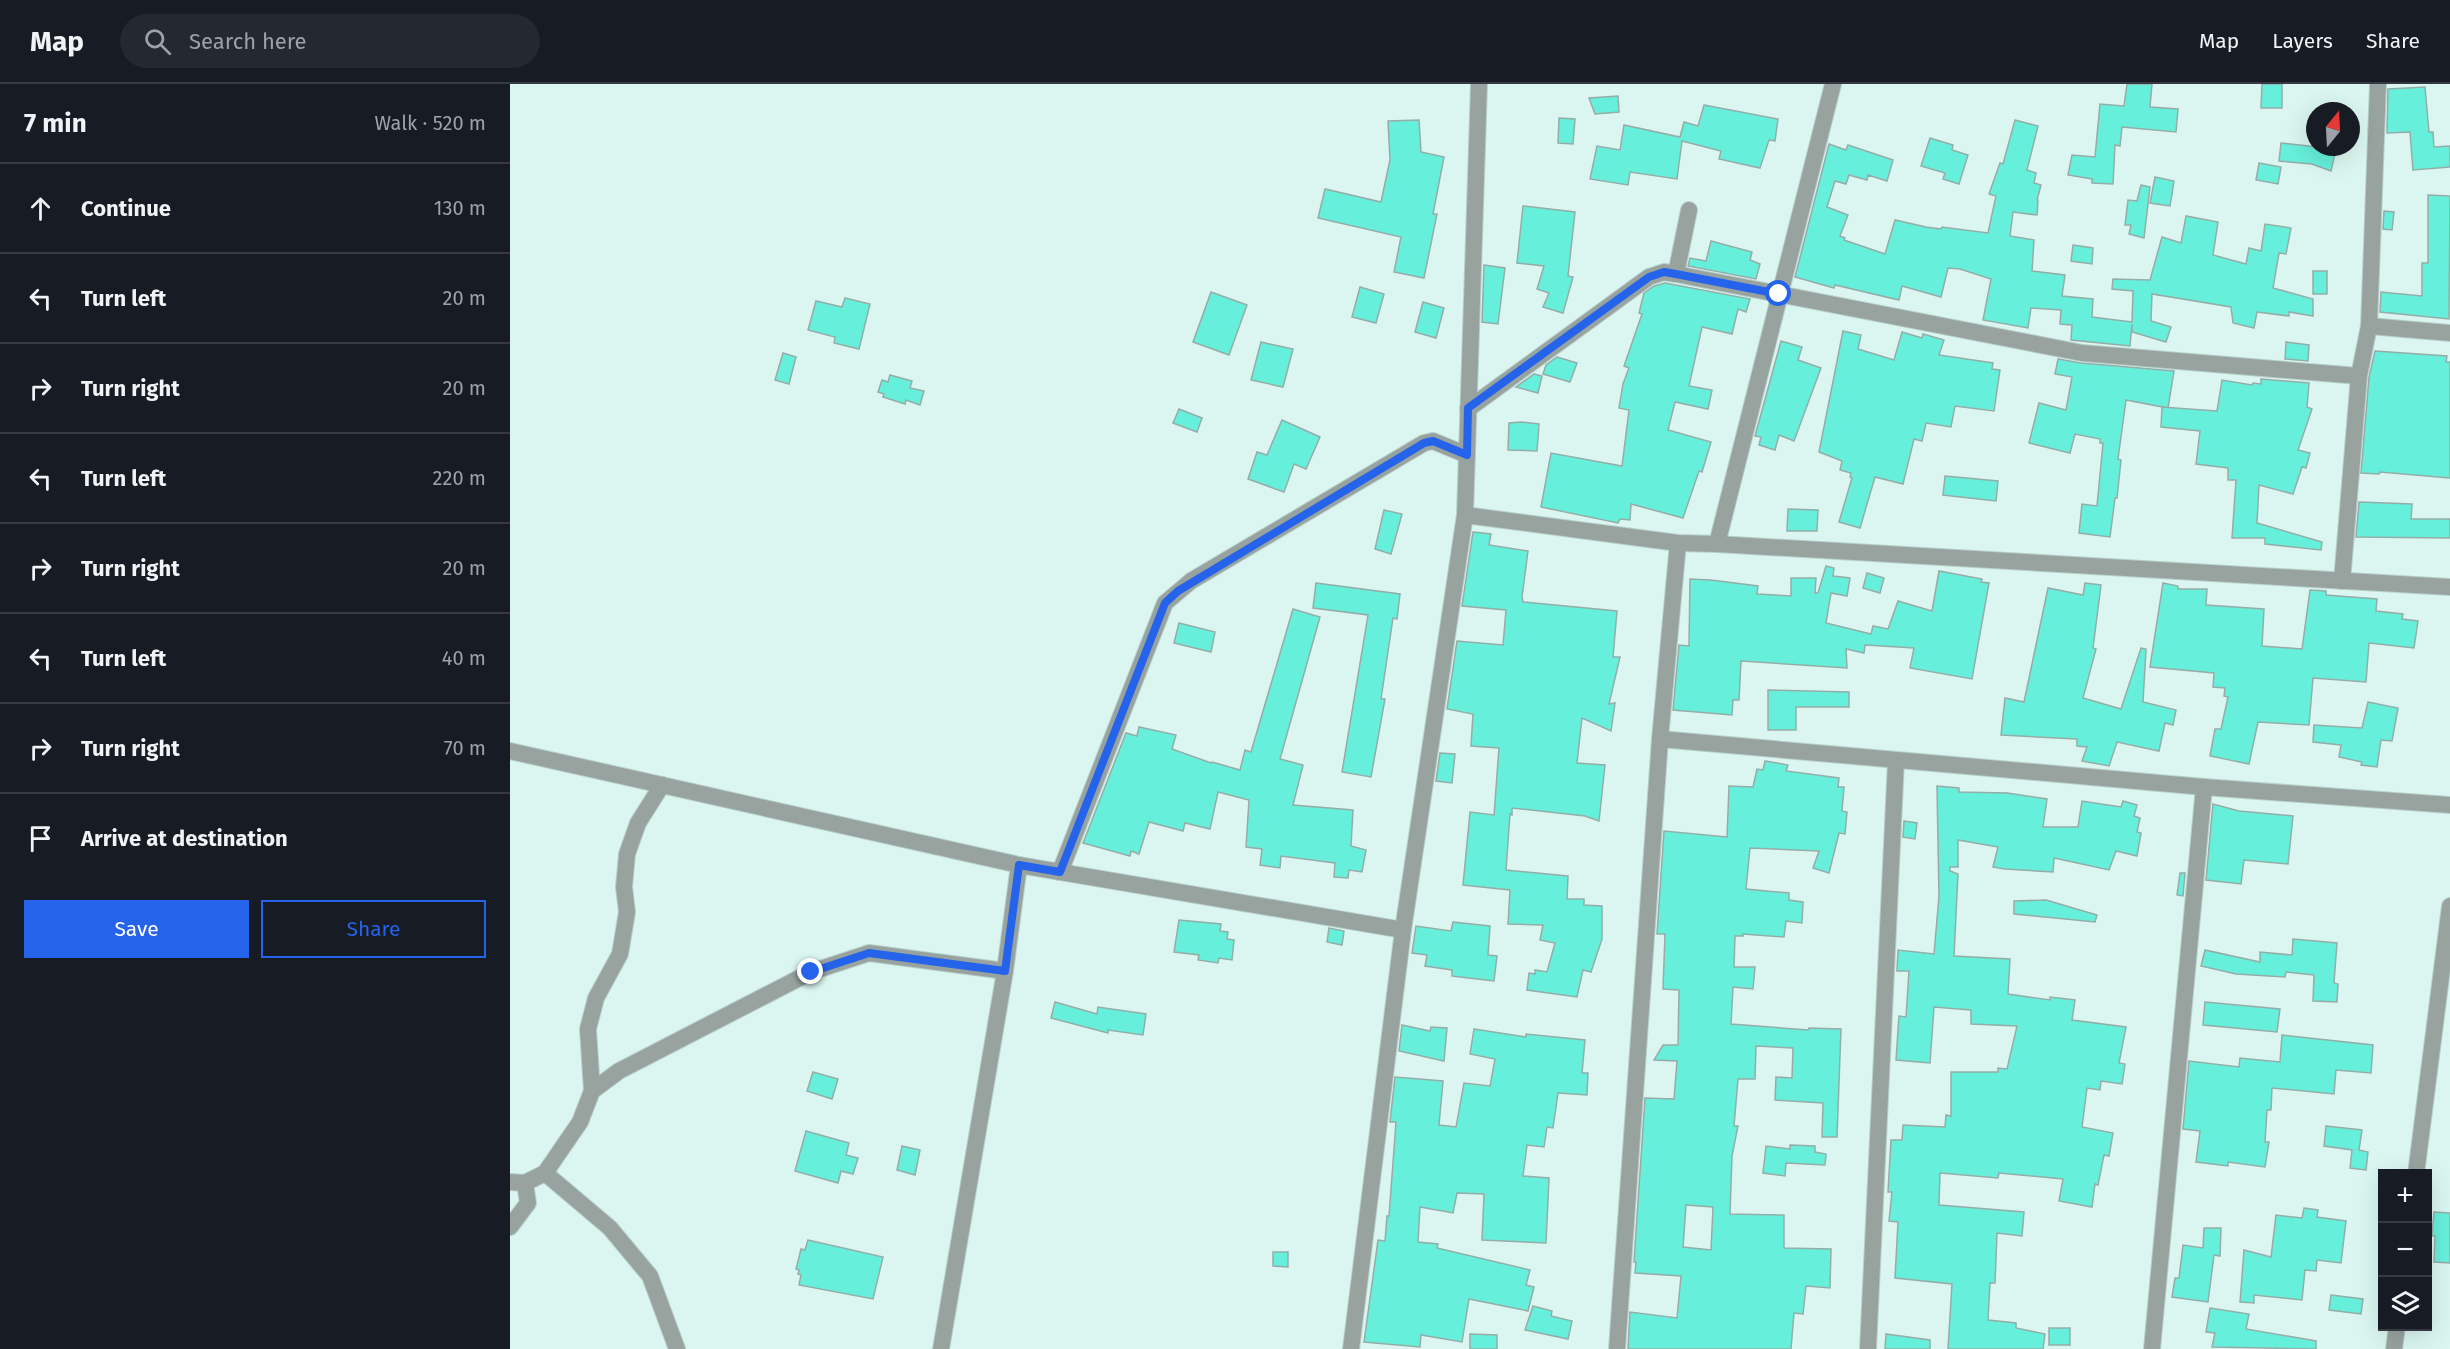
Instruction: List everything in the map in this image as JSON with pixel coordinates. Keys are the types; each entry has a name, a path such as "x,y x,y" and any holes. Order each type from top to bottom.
{"street":[{"path":"1351,1349 1403,930 1465,515 1479,84"},
{"path":"1717,544 1833,84"},
{"path":"2343,580 2359,376 2369,326 2378,84"},
{"path":"1676,274 1689,210"},
{"path":"1468,408 1649,277 1664,272 2082,353 2359,376"},
{"path":"2369,326 2450,333"},
{"path":"1060,872 1165,603 1191,581 1424,443 1433,441 1467,455"},
{"path":"1465,515 1678,543 2450,587"},
{"path":"1617,1349 1660,739 1678,543"},
{"path":"1660,739 2204,787 2450,805"},
{"path":"510,751 1019,865 1403,930"},
{"path":"1868,1349 1896,761"},
{"path":"510,1227 528,1203 518,1182 545,1173 580,1122 592,1091 588,1029 596,998 620,954 627,912 624,887 627,854 638,823 662,785"},
{"path":"2152,1349 2204,787"},
{"path":"941,1349 1005,971 1019,865"},
{"path":"2417,1169 2450,906"},
{"path":"592,1091 619,1071 811,972 869,953 1005,971"},
{"path":"545,1173 610,1228 650,1276 677,1349"},
{"path":"2394,1349 2396,1331"}],"building":[{"path":"2127,84 2152,84 2150,107 2178,109 2176,132 2122,127 2120,146 2115,145 2113,184 2092,183 2092,179 2068,175 2072,155 2095,157 2100,104 2124,106"},
{"path":"2262,84 2282,84 2282,108 2261,108"},
{"path":"2425,87 2429,132 2433,132 2434,147 2450,146 2450,167 2413,170 2410,132 2387,133 2388,89"},
{"path":"1618,96 1619,112 1595,114 1589,98"},
{"path":"1704,105 1778,119 1775,141 1769,140 1760,168 1719,159 1721,151 1682,141 1677,179 1630,172 1628,185 1590,179 1597,146 1620,150 1624,125 1680,137 1684,122 1698,126"},
{"path":"1559,118 1575,119 1573,144 1558,143"},
{"path":"1419,120 1421,152 1444,157 1433,214 1437,214 1424,278 1394,272 1401,237 1318,218 1325,189 1381,202 1390,160 1388,121"},
{"path":"2015,120 2038,126 2027,170 2036,173 2034,183 2041,185 2037,200 2037,215 2013,212 2010,236 2034,240 2032,271 2065,275 2062,296 2093,299 2092,317 2132,322 2133,291 2112,289 2113,279 2150,280 2162,237 2181,243 2186,216 2218,222 2213,255 2246,264 2249,248 2261,251 2265,224 2291,228 2286,254 2279,253 2273,288 2313,299 2313,316 2289,312 2289,316 2257,312 2254,328 2233,323 2231,307 2152,294 2151,321 2171,327 2166,342 2132,332 2132,324 2130,346 2071,340 2072,325 2060,324 2061,310 2031,308 2028,328 1983,320 1991,279 1960,269 1948,268 1941,297 1902,286 1899,300 1835,285 1834,288 1795,277 1829,144 1846,150 1848,145 1893,160 1887,181 1868,175 1867,180 1849,175 1846,184 1835,181 1827,207 1848,215 1840,236 1845,238 1844,240 1885,254 1895,220 1926,227 1988,233 1996,196 1989,194 2000,163 2003,164"},
{"path":"1930,138 1953,145 1952,150 1968,155 1959,184 1943,179 1945,173 1921,166"},
{"path":"2281,143 2306,146 2306,156 2334,156 2331,171 2312,164 2279,161"},
{"path":"2259,163 2281,167 2278,184 2256,180"},
{"path":"2155,177 2174,181 2170,206 2150,203"},
{"path":"2141,185 2150,187 2144,238 2129,234 2131,225 2125,225 2128,200 2137,201"},
{"path":"2428,195 2450,196 2449,319 2380,312 2381,292 2422,296 2422,263 2428,263"},
{"path":"1523,206 1575,212 1568,276 1573,277 1563,313 1543,307 1549,293 1537,289 1544,266 1517,263"},
{"path":"2384,211 2394,212 2392,230 2383,229"},
{"path":"1711,241 1752,252 1750,260 1760,264 1756,279 1688,266 1690,258 1706,261"},
{"path":"2073,245 2093,248 2092,264 2071,261"},
{"path":"1484,265 1505,268 1498,324 1482,322"},
{"path":"2313,271 2327,271 2327,294 2313,294"},
{"path":"1665,283 1750,299 1746,312 1738,309 1732,334 1702,327 1689,386 1712,390 1708,409 1675,402 1668,430 1711,442 1702,472 1699,471 1683,518 1631,504 1630,520 1620,519 1618,523 1541,507 1551,453 1622,466 1629,410 1619,408 1623,384 1629,368 1624,366 1642,314 1639,313 1644,293 1654,286"},
{"path":"1360,287 1384,294 1376,323 1352,317"},
{"path":"1211,292 1247,305 1229,355 1193,342"},
{"path":"845,298 870,304 859,349 834,343 835,337 808,330 816,301 842,307"},
{"path":"1423,302 1444,308 1436,338 1415,332"},
{"path":"1843,331 1861,335 1858,349 1894,360 1902,332 1922,338 1923,334 1944,340 1939,355 1993,363 1992,369 2000,370 1994,411 1955,406 1951,427 1926,423 1922,441 1914,439 1903,484 1875,477 1860,528 1839,522 1852,478 1851,473 1840,470 1842,461 1819,452"},
{"path":"1781,341 1802,347 1798,360 1821,368 1794,441 1779,435 1775,450 1759,445 1761,437 1755,436"},
{"path":"1261,342 1293,349 1283,387 1251,380"},
{"path":"2286,342 2309,345 2308,361 2285,359"},
{"path":"2375,351 2447,356 2446,362 2450,362 2450,478 2380,472 2379,474 2361,473 2369,377"},
{"path":"783,353 796,357 789,384 775,380"},
{"path":"1557,357 1577,363 1570,382 1543,374 1546,365"},
{"path":"2058,359 2174,371 2168,408 2126,400 2118,459 2121,460 2117,498 2115,498 2110,537 2079,533 2082,504 2097,506 2103,443 2100,443 2100,439 2075,434 2070,453 2029,443 2039,403 2066,410 2072,377 2055,374"},
{"path":"1534,374 1542,376 1538,393 1516,387"},
{"path":"890,375 912,381 910,388 924,391 920,405 906,400 905,404 883,397 884,394 878,392 882,380 888,382"},
{"path":"2261,379 2309,383 2307,407 2312,409 2298,450 2310,453 2306,468 2302,467 2293,494 2259,485 2257,523 2322,542 2321,550 2265,544 2265,538 2232,538 2236,480 2228,480 2228,468 2196,464 2200,431 2161,427 2162,407 2217,411 2222,380 2252,385 2253,383 2261,384"},
{"path":"1179,409 1202,418 1197,432 1173,423"},
{"path":"1282,420 1320,437 1306,469 1294,464 1284,492 1248,479 1257,452 1267,455"},
{"path":"1509,423 1539,424 1537,451 1508,450"},
{"path":"1945,476 1998,481 1996,501 1943,495"},
{"path":"2359,502 2412,504 2411,519 2450,519 2450,538 2356,537"},
{"path":"1788,509 1818,510 1817,531 1787,531"},
{"path":"1384,510 1402,514 1391,554 1375,549"},
{"path":"1473,532 1491,534 1489,545 1528,551 1523,602 1617,611 1613,657 1620,657 1609,704 1615,703 1611,731 1582,718 1577,763 1605,765 1599,821 1585,816 1512,808 1512,815 1510,814 1506,870 1568,876 1567,899 1584,899 1584,905 1602,906 1602,939 1591,972 1583,970 1577,997 1527,990 1529,973 1535,974 1535,970 1547,972 1555,943 1540,940 1543,925 1508,924 1510,890 1463,885 1470,812 1494,815 1499,748 1471,746 1473,714 1447,709 1457,641 1503,645 1506,610 1462,606"},
{"path":"1826,566 1834,568 1833,576 1850,578 1847,596 1831,593 1826,623 1871,634 1873,626 1888,629 1898,601 1932,611 1939,571 1982,579 1981,582 1989,583 1972,679 1910,668 1914,648 1865,645 1864,653 1846,649 1847,668 1741,661 1739,700 1733,700 1732,715 1673,710 1679,645 1689,646 1690,579 1758,586 1757,594 1791,596 1791,578 1816,578 1815,593 1818,593"},
{"path":"1867,573 1884,578 1880,593 1863,588"},
{"path":"1316,583 1400,594 1397,619 1393,618 1381,699 1385,699 1371,777 1342,772 1368,615 1313,608"},
{"path":"2085,583 2101,585 2093,648 2096,649 2083,698 2121,709 2141,648 2146,649 2143,702 2176,710 2173,725 2165,723 2159,751 2117,742 2109,766 2082,761 2087,747 2077,746 2077,739 2001,735 2005,698 2024,702 2048,588 2083,595"},
{"path":"2163,583 2178,586 2178,589 2207,589 2206,605 2264,609 2262,646 2302,649 2310,590 2326,591 2326,595 2377,599 2376,611 2403,614 2402,619 2418,621 2414,648 2369,643 2366,682 2313,678 2309,725 2258,722 2249,764 2210,756 2215,729 2221,729 2228,697 2224,696 2225,688 2213,687 2214,673 2150,667"},
{"path":"1293,609 1320,617 1280,759 1303,765 1293,805 1353,810 1351,846 1366,850 1362,872 1349,870 1348,878 1334,877 1335,863 1281,856 1280,868 1260,865 1262,849 1246,847 1249,800 1218,792 1210,829 1185,823 1183,831 1149,822 1139,854 1131,851 1130,856 1083,843 1126,733 1137,736 1139,727 1176,735 1172,749 1211,763 1240,770 1245,750 1251,752"},
{"path":"1179,623 1215,632 1211,652 1174,643"},
{"path":"1768,690 1849,692 1849,707 1796,707 1796,730 1768,730"},
{"path":"2368,702 2398,708 2392,741 2381,740 2377,767 2361,765 2362,762 2339,757 2341,745 2313,742 2314,725 2362,728"},
{"path":"1440,753 1455,754 1452,783 1436,781"},
{"path":"1765,761 1788,765 1786,771 1839,778 1838,787 1844,787 1842,811 1847,812 1845,834 1839,833 1829,873 1813,868 1819,851 1750,848 1746,889 1789,893 1789,900 1803,902 1802,923 1786,921 1784,937 1743,934 1743,936 1735,936 1734,967 1755,967 1753,989 1733,987 1731,1024 1808,1030 1809,1028 1841,1029 1837,1137 1822,1137 1823,1103 1775,1100 1776,1077 1792,1078 1793,1048 1756,1046 1755,1079 1738,1079 1734,1126 1738,1126 1732,1156 1730,1214 1784,1215 1784,1248 1831,1249 1830,1288 1806,1286 1803,1314 1794,1313 1791,1349 1628,1349 1630,1312 1677,1318 1681,1276 1635,1273 1636,1262 1634,1262 1645,1098 1674,1099 1677,1061 1654,1060 1663,1045 1678,1045 1679,990 1663,989 1665,934 1657,934 1664,831 1727,837 1729,786 1753,787 1757,769 1763,770","holes":["1686,1205 1713,1207 1711,1250 1683,1247"]},
{"path":"1937,786 1959,788 1959,792 2007,793 2047,799 2043,827 2078,827 2082,801 2121,807 2123,801 2137,805 2134,816 2140,818 2137,832 2141,833 2137,856 2116,851 2109,870 2054,858 2053,872 1993,867 1998,847 1958,840 1958,867 1950,867 1950,871 1958,874 1954,956 2010,959 2008,994 2050,1000 2050,997 2075,1000 2072,1020 2126,1027 2119,1063 2125,1064 2122,1084 2101,1081 2100,1090 2087,1088 2082,1127 2113,1133 2109,1156 2104,1155 2098,1185 2095,1184 2092,1207 2059,1201 2063,1179 1999,1173 1998,1178 1940,1173 1939,1205 2024,1212 2022,1236 1997,1233 1995,1283 1990,1283 1988,1320 2016,1323 2016,1328 2045,1334 2043,1349 1948,1349 1952,1284 1895,1278 1898,1222 1889,1221 1892,1192 1888,1192 1891,1140 1902,1140 1903,1125 1945,1127 1946,1115 1951,1116 1951,1072 1998,1072 1998,1068 2007,1069 2017,1026 1971,1024 1971,1010 1934,1007 1930,1063 1896,1060 1899,1016 1906,1017 1909,971 1897,971 1898,950 1934,954 1939,896"},
{"path":"2213,804 2239,811 2293,816 2288,864 2244,860 2241,884 2206,880"},
{"path":"1904,821 1917,823 1915,839 1903,837"},
{"path":"2180,873 2185,873 2183,896 2177,895"},
{"path":"2046,900 2097,915 2095,922 2014,914 2014,901"},
{"path":"1179,920 1221,924 1220,931 1228,932 1227,939 1234,940 1232,960 1219,958 1218,963 1198,960 1199,955 1174,952"},
{"path":"1453,922 1490,926 1488,955 1497,956 1494,981 1452,976 1452,970 1425,966 1427,955 1412,953 1416,926 1451,931"},
{"path":"1329,928 1344,931 1342,945 1327,942"},
{"path":"2293,939 2337,943 2334,983 2338,984 2337,1002 2313,1001 2314,975 2286,972 2285,977 2236,974 2201,966 2205,950 2260,962 2260,952 2292,955"},
{"path":"1055,1002 1097,1014 1098,1007 1146,1014 1143,1035 1108,1030 1108,1033 1051,1018"},
{"path":"2205,1002 2280,1009 2277,1032 2203,1025"},
{"path":"1402,1025 1430,1031 1431,1027 1447,1028 1444,1061 1399,1051"},
{"path":"1474,1029 1526,1037 1526,1034 1585,1040 1582,1073 1588,1073 1587,1095 1558,1093 1553,1128 1547,1127 1544,1147 1527,1145 1523,1176 1549,1178 1546,1243 1482,1240 1484,1194 1457,1193 1453,1213 1420,1207 1418,1242 1438,1244 1437,1248 1530,1270 1526,1285 1534,1287 1528,1311 1469,1299 1462,1342 1421,1335 1420,1347 1364,1342 1378,1240 1385,1241 1387,1216 1389,1216 1396,1122 1390,1122 1395,1077 1443,1081 1439,1125 1456,1127 1464,1083 1490,1086 1495,1059 1470,1054"},
{"path":"2282,1035 2373,1045 2371,1073 2336,1070 2334,1094 2272,1088 2271,1110 2267,1110 2265,1142 2269,1142 2265,1167 2228,1162 2228,1166 2196,1162 2200,1131 2183,1129 2189,1061 2239,1067 2240,1058 2280,1062"},
{"path":"813,1072 838,1079 832,1099 807,1091"},
{"path":"2326,1126 2362,1130 2359,1150 2368,1152 2366,1170 2350,1168 2352,1150 2324,1146"},
{"path":"806,1131 849,1143 846,1155 858,1158 853,1174 841,1171 838,1183 795,1171"},
{"path":"1790,1145 1815,1146 1815,1152 1826,1154 1825,1165 1786,1163 1785,1176 1763,1173 1766,1146 1790,1149"},
{"path":"902,1146 920,1150 915,1175 897,1170"},
{"path":"2304,1208 2318,1210 2317,1217 2346,1221 2341,1263 2317,1260 2316,1271 2305,1270 2302,1300 2254,1295 2254,1303 2240,1302 2244,1250 2271,1257 2276,1215 2302,1218"},
{"path":"2434,1212 2450,1213 2450,1263 2434,1262 2435,1236 2432,1236"},
{"path":"2204,1228 2221,1228 2220,1256 2214,1255 2208,1302 2172,1297 2175,1278 2179,1278 2183,1245 2203,1248"},
{"path":"808,1240 883,1257 873,1299 799,1285 801,1275 796,1269 801,1249 805,1250"},
{"path":"1273,1252 1288,1252 1288,1267 1273,1266"},
{"path":"2331,1295 2363,1299 2361,1314 2329,1310"},
{"path":"1533,1306 1552,1311 1551,1316 1572,1321 1568,1339 1525,1330"},
{"path":"2210,1308 2249,1314 2246,1329 2316,1341 2316,1349 2212,1347 2215,1333 2206,1332"},
{"path":"2049,1328 2070,1328 2070,1345 2049,1345"},
{"path":"1470,1334 1497,1335 1497,1349 1470,1349"},
{"path":"1886,1334 1930,1340 1930,1349 1885,1349"}],"route":[{"path":"811,972 869,953 1005,971 1019,865 1060,872 1165,603 1178,591 1191,581 1424,443 1433,441 1467,455 1468,408 1649,277 1664,272 1779,294"}]}
